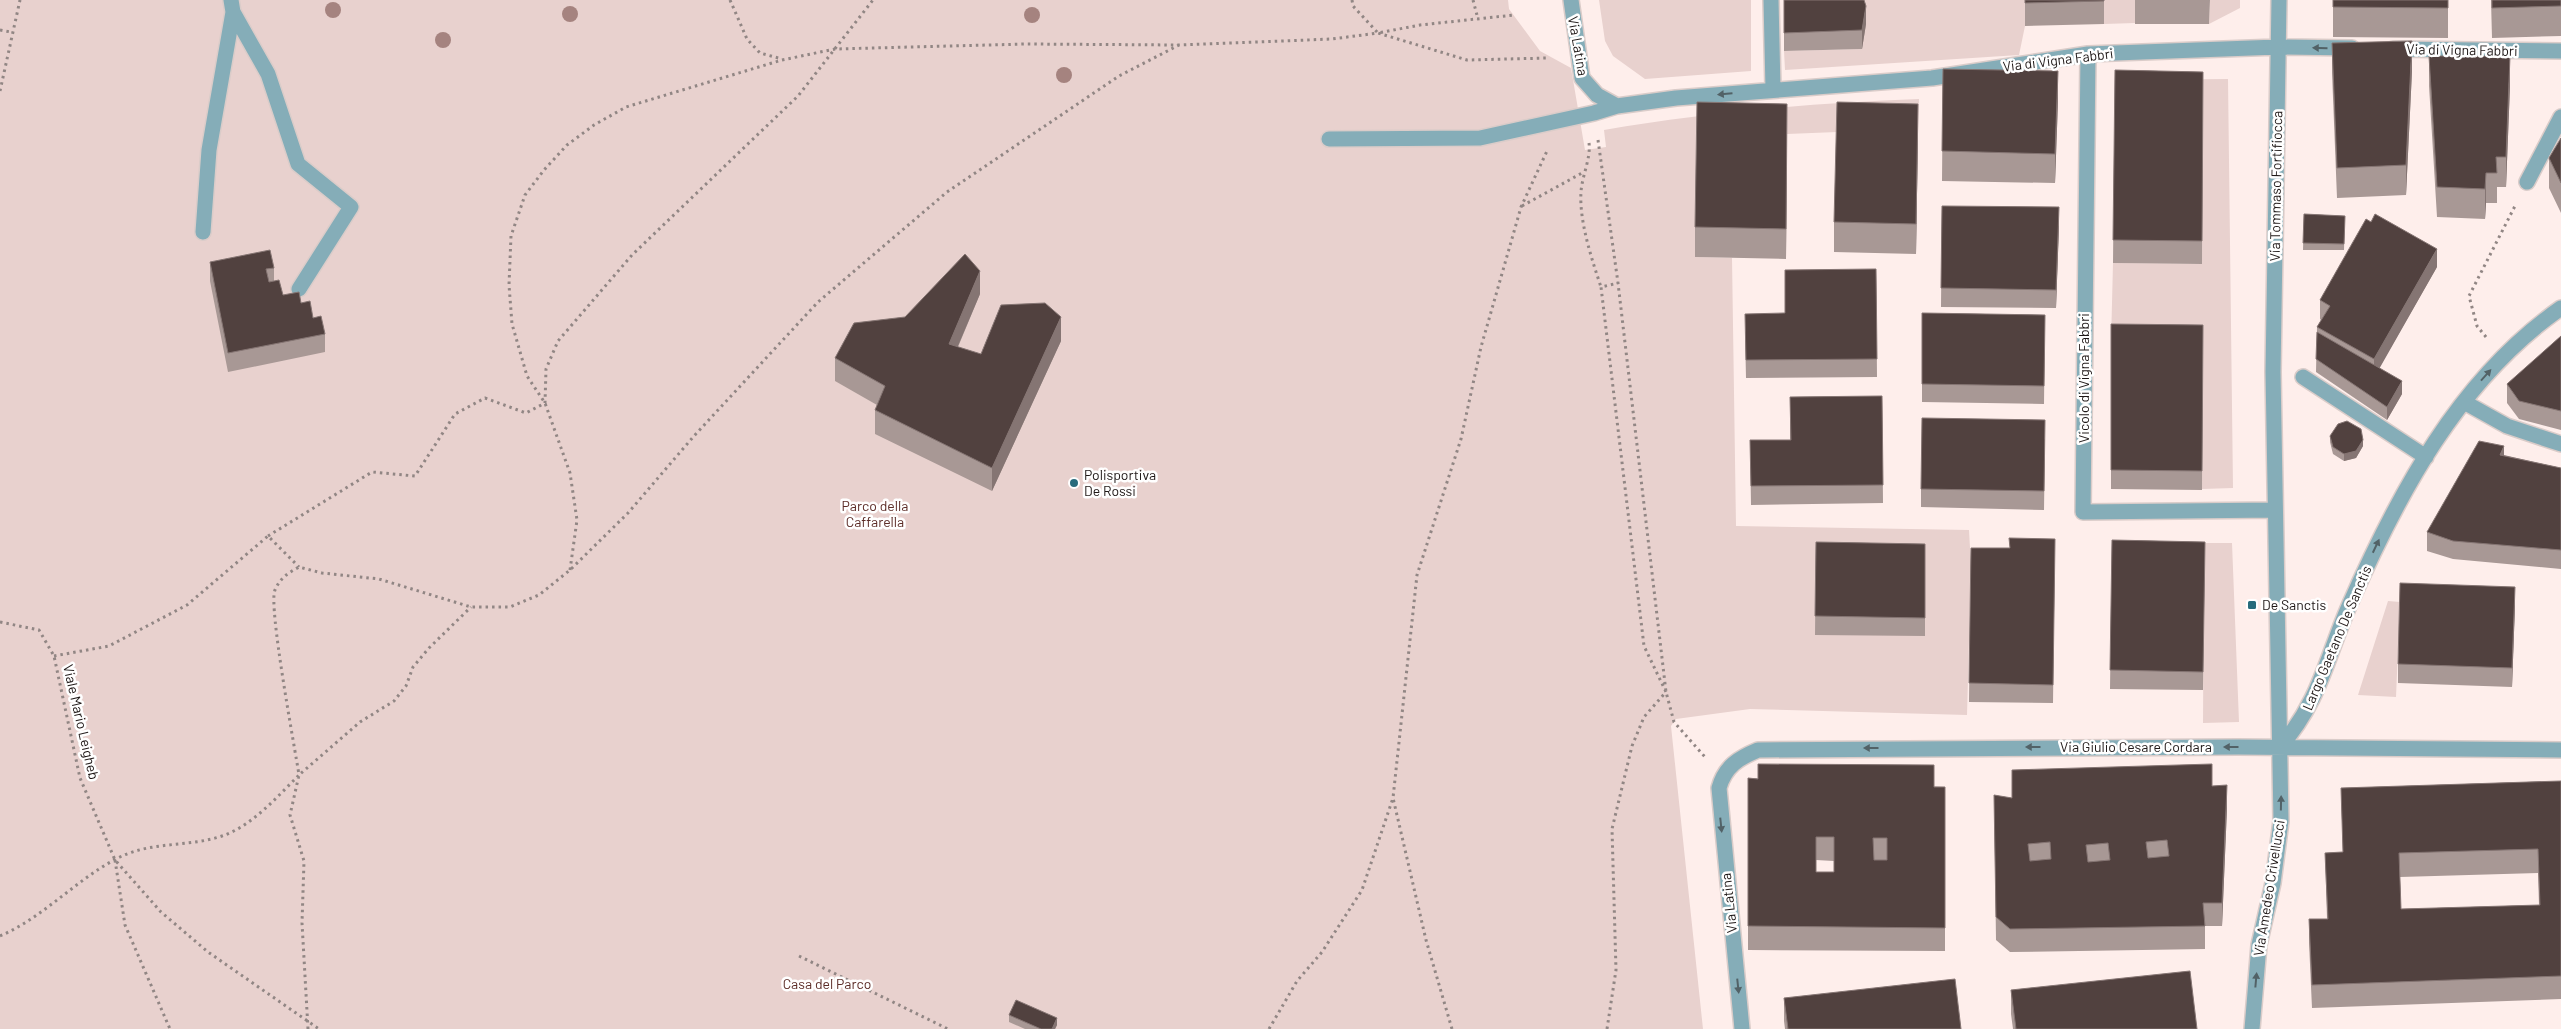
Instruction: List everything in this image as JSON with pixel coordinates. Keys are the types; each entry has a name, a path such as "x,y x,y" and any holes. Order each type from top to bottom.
{"street":[{"name":"Via Latina","path":"1571,0 1582,78 1597,95 1617,106"},
{"path":"1771,0 1773,90"},
{"name":"Via Tommaso Fortifiocca","path":"2273,372 2279,0"},
{"path":"203,232 209,150 232,6"},
{"path":"232,6 268,74 298,164 351,207 299,289"},
{"name":"Via di Vigna Fabbri","path":"1329,139 1480,138 1562,121 1617,106 1773,90 1932,78 2088,54 2278,47 2363,48"},
{"name":"Via di Vigna Fabbri","path":"2382,49 2561,51"},
{"name":"Vicolo di Vigna Fabbri","path":"2088,54 2083,512 2275,510"},
{"path":"2526,182 2561,117"},
{"name":"Largo Gaetano De Sanctis","path":"2280,747 2295,730 2312,701 2369,561 2401,498 2426,457 2464,402 2502,357 2542,321 2561,308"},
{"name":"Largo Gaetano De Sanctis","path":"2273,372 2280,747"},
{"path":"2304,377 2426,457"},
{"path":"2464,402 2507,426 2561,444"},
{"name":"Via Giulio Cesare Cordara","path":"1722,776 1738,759 1758,750 1769,748 2280,747 2561,750"},
{"name":"Via Amedeo Crivellucci","path":"2252,1029 2259,946 2273,883 2280,821 2280,747"},
{"name":"Via Latina","path":"1722,776 1719,788 1719,804 1742,1029"}],"path":[{"path":"0,91 11,32 20,0"},
{"path":"730,0 747,39 760,52 782,60"},
{"path":"545,403 546,369 558,341 632,255 798,96 874,0"},
{"path":"1352,0 1353,6 1378,33 1467,60 1548,58"},
{"path":"1473,0 1478,19"},
{"path":"570,570 577,520 570,473 545,403 527,376 512,324 508,253 510,236 525,195 544,170 567,145 594,125 626,107 782,60 835,49 1026,44 1179,45 1332,39 1420,25 1514,15"},
{"path":"0,30 11,32"},
{"path":"268,536 299,567 322,574 379,580 471,607 510,607 539,594 570,570 628,513 694,436 818,302 947,192 1119,76 1179,45"},
{"path":"1269,1029 1297,981 1322,952 1362,890 1393,798 1417,575 1461,439 1481,347 1521,207 1562,121"},
{"path":"1600,148 1618,283 1666,692 1674,722 1722,776"},
{"path":"1590,150 1583,173 1581,195 1592,260 1601,287 1644,646 1666,692"},
{"path":"1521,207 1583,173"},
{"path":"2502,357 2477,326 2469,296 2526,182"},
{"path":"1601,287 1618,283"},
{"path":"54,656 109,646 187,605 268,536 372,472 415,476 455,414 485,398 526,413 545,403"},
{"path":"299,567 285,574 274,591 275,621 299,776 290,815 304,861 302,923 308,1029"},
{"path":"0,936 38,914 115,860 157,845 222,836 242,826 270,805 299,776 360,722 394,701 406,686 413,667 429,648 471,607"},
{"name":"Viale Mario Leigheb","path":"0,622 39,630 54,656 80,778 115,860 161,912 208,952 319,1029"},
{"path":"1607,1029 1616,970 1612,829 1632,746 1644,716 1666,692"},
{"path":"1393,798 1426,940 1452,1029"},
{"path":"115,860 125,925 170,1029"},
{"path":"799,956 948,1029"}],"green space":[{"name":"Parco della Caffarella","path":"0,0 1508,0 1509,9 1540,51 1571,68 1585,150 1606,147 1604,130 1682,118 1761,109 1919,99 1918,134 1837,132 1787,134 1695,257 1732,258 1736,526 1969,530 1971,566 1967,715 1750,709 1676,719 1671,726 1703,1029 0,1029"},
{"path":"1599,0 1751,0 1751,71 1645,79 1613,56 1605,41"},
{"path":"1854,0 2025,0 2025,26 2019,55 1785,70 1784,51 1862,49"},
{"path":"2103,0 2135,0 2135,23 2104,24"},
{"path":"2210,0 2240,0 2240,8 2209,24"},
{"path":"2228,79 2233,488 2202,489 2203,343 2111,343 2113,263 2202,264 2203,96 2116,80"},
{"path":"2204,543 2232,543 2239,722 2203,723"},
{"path":"2388,601 2400,602 2396,697 2358,695"}],"building":[{"path":"1784,0 1864,0 1866,6 1862,30 1784,33"},
{"path":"2025,0 2104,0 2104,1 2025,3"},
{"path":"2333,0 2448,0 2448,8 2333,7"},
{"path":"2492,0 2561,0 2561,6 2492,8"},
{"path":"2412,41 2406,165 2337,168 2332,43"},
{"path":"2429,56 2510,56 2506,157 2496,157 2497,173 2486,173 2485,189 2437,187"},
{"path":"1943,69 2058,71 2055,154 1942,151"},
{"path":"2115,70 2203,72 2202,241 2113,240"},
{"path":"1697,102 1787,104 1786,229 1695,227"},
{"path":"1837,102 1918,104 1916,224 1834,222"},
{"path":"2561,138 2561,183 2549,158"},
{"path":"1942,206 2059,207 2056,290 1941,288"},
{"path":"2304,214 2345,216 2344,244 2303,243"},
{"path":"2375,214 2437,249 2374,359 2317,327 2330,306 2320,300 2366,219 2371,222"},
{"path":"270,250 274,268 266,269 269,282 279,280 283,295 299,292 301,303 310,301 313,318 321,316 325,334 228,353 210,262"},
{"path":"965,254 980,271 949,344 981,354 1001,305 1045,303 1061,317 992,468 875,410 885,386 835,358 854,323 905,317"},
{"path":"1876,269 1877,359 1746,360 1745,314 1785,313 1785,270"},
{"path":"1922,313 2045,315 2044,386 1922,384"},
{"path":"2111,324 2203,325 2202,471 2111,470"},
{"path":"2317,332 2402,381 2387,407 2316,359"},
{"path":"2561,336 2561,411 2519,401 2507,384"},
{"path":"1882,396 1883,485 1751,486 1750,440 1791,440 1790,397"},
{"path":"1922,418 2045,420 2044,491 1921,489"},
{"path":"2347,421 2361,429 2363,440 2356,451 2344,454 2333,447 2330,436 2338,424"},
{"path":"2479,441 2504,446 2500,455 2561,468 2561,550 2453,541 2427,532"},
{"path":"2009,538 2055,539 2053,685 1969,683 1971,548 2010,548"},
{"path":"2112,540 2205,542 2203,672 2110,670"},
{"path":"1816,542 1925,544 1925,618 1815,616"},
{"path":"2400,583 2515,587 2512,668 2398,664"},
{"path":"1758,764 1934,765 1934,787 1945,787 1945,928 1748,926 1748,778 1758,779","holes":["1816,837 1834,837 1834,872 1816,872","1873,838 1887,838 1887,860 1874,860"]},
{"path":"2212,764 2212,786 2227,785 2222,903 2203,903 2205,926 2010,929 1996,917 1994,795 2012,798 2012,770","holes":["2167,840 2169,856 2148,858 2146,842","2050,842 2051,859 2030,861 2028,844","2108,843 2110,860 2088,862 2086,845"]},
{"path":"2561,781 2561,976 2312,985 2309,919 2328,919 2325,853 2343,852 2341,788","holes":["2538,849 2540,905 2401,909 2399,853"]},
{"path":"2190,971 2197,1029 2016,1029 2011,990"},
{"path":"1955,979 1961,1029 1788,1029 1784,998"},
{"path":"1016,1000 1057,1018 1052,1029 1041,1029 1009,1015"}],"place":[{"name":"Polisportiva De Rossi","path":"1074,483"},
{"name":"De Sanctis","path":"2252,605"}],"park label":[{"name":"Casa del Parco","path":"827,984"}]}
